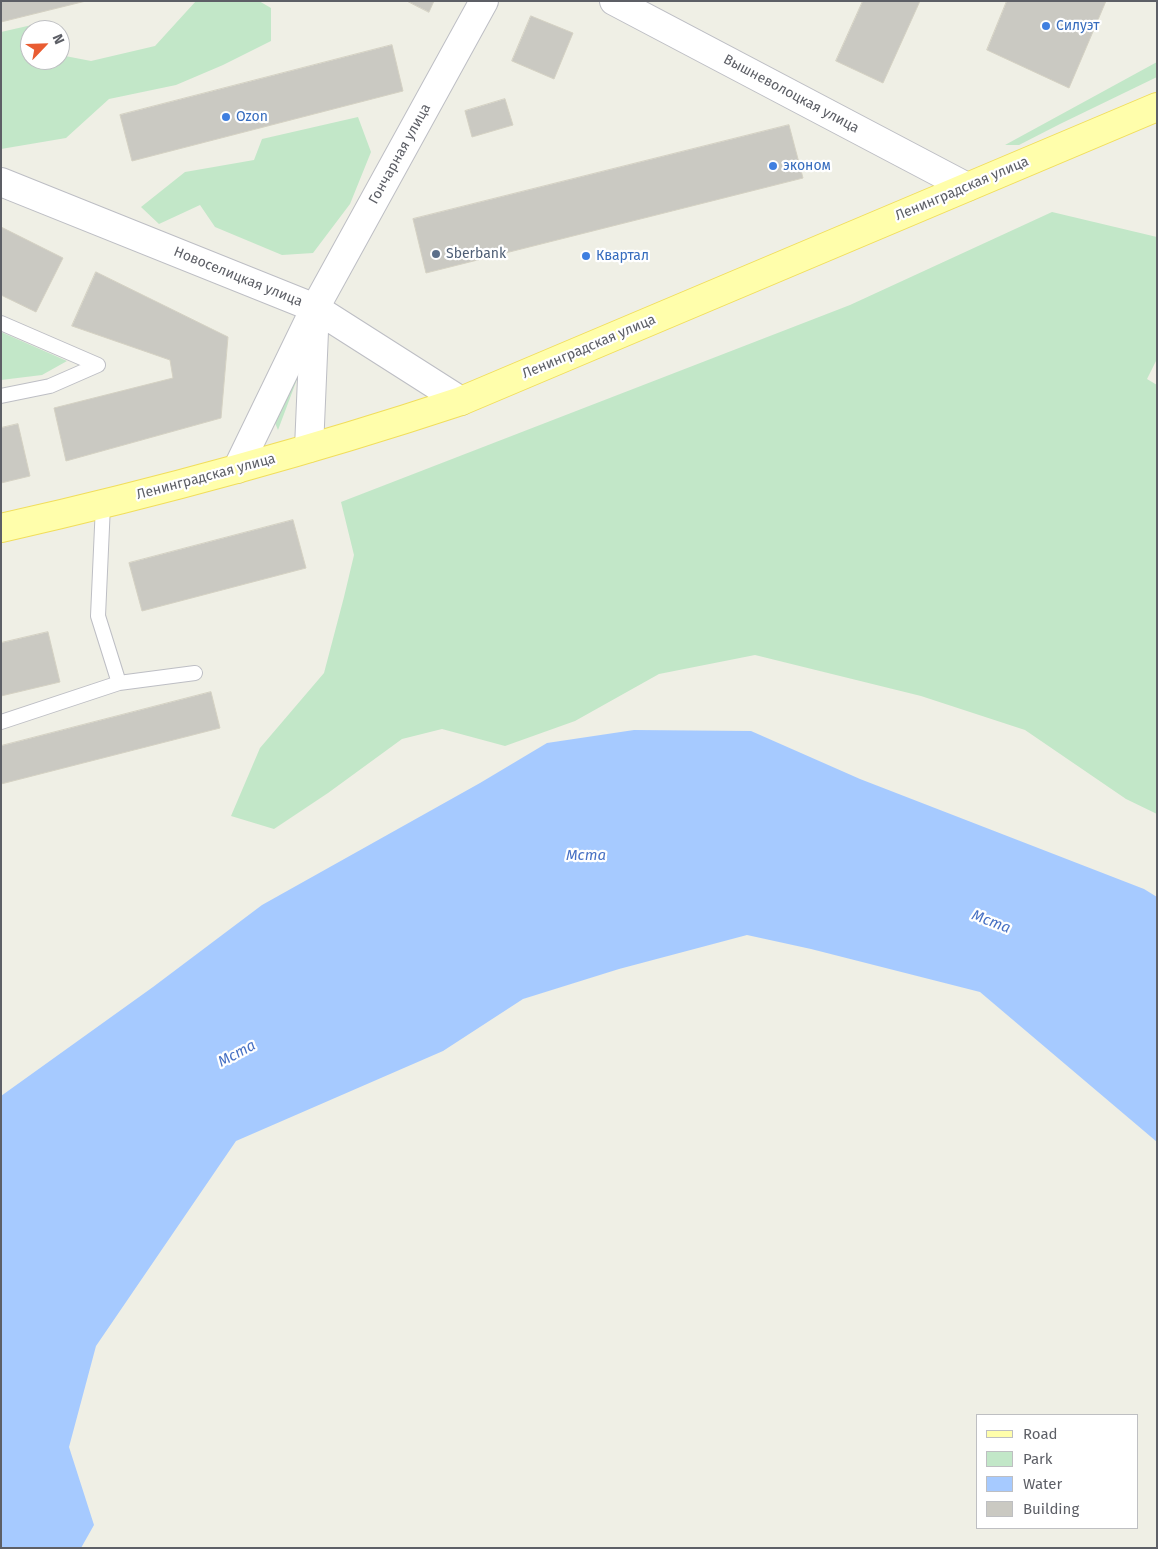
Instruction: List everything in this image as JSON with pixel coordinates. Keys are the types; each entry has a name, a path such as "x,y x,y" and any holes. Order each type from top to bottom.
{"main road":[{"name":"Ленинградская улица","path":"1,528 103,505 237,469 390,424 460,401 1157,107"}],"street":[{"name":"Гончарная улица","path":"237,469 315,308 484,1"},
{"name":"Вышневолоцкая улица","path":"614,1 967,188"},
{"name":"Новоселицкая улица","path":"1,182 315,308 460,401"},
{"name":"Гончарная улица","path":"309,448 315,308"}],"lane":[{"path":"1,323 98,366 50,386 1,396"},
{"path":"103,505 98,616 119,682"},
{"path":"1,722 119,682 195,673"}],"green space":[{"path":"196,1 259,1 271,8 271,41 223,65 176,85 109,99 66,138 1,149 1,32 20,28 20,70 70,70 70,57 91,61 155,46"},
{"path":"1157,62 1157,77 1019,145 1005,145"},
{"path":"358,117 371,152 350,204 313,253 282,255 215,227 200,205 159,224 141,207 185,172 254,160 262,139"},
{"path":"1052,212 1157,237 1157,359 1147,379 1157,385 1157,814 1126,799 1025,730 921,696 755,655 659,674 575,721 505,746 442,729 402,739 328,793 274,829 231,816 260,748 324,673 354,555 341,502 850,305"},
{"path":"1,332 67,361 42,375 1,380"},
{"path":"305,358 278,430 273,418"}],"water":[{"name":"Мста","path":"634,730 751,731 860,779 1144,889 1157,897 1157,1142 980,992 811,949 747,935 619,969 523,999 443,1051 236,1141 96,1346 69,1447 94,1525 81,1548 1,1548 1,1096 153,987 262,905 480,783 547,743"}],"building":[{"path":"1,1 86,1 1,22"},
{"path":"407,1 434,1 429,12"},
{"path":"863,1 920,1 883,83 836,61"},
{"name":"Силуэт","path":"1007,1 1106,1 1069,88 987,50"},
{"path":"531,16 573,33 554,79 512,61"},
{"path":"392,45 403,91 132,161 120,115"},
{"path":"505,99 513,125 472,137 465,111"},
{"path":"789,125 803,178 426,273 413,219"},
{"path":"1,227 63,258 36,312 1,295"},
{"path":"96,272 228,337 221,418 66,461 54,408 173,378 170,360 72,326"},
{"path":"18,424 30,476 1,483 1,428"},
{"path":"293,520 306,568 142,611 129,563"},
{"path":"48,632 60,682 1,696 1,643"},
{"path":"211,692 220,728 1,784 1,746"}],"place":[{"name":"Силуэт","path":"1046,26"},
{"name":"Ozon","path":"226,117"},
{"name":"эконом","path":"773,166"},
{"name":"Sberbank","path":"436,254"},
{"name":"Квартал","path":"586,256"}]}
